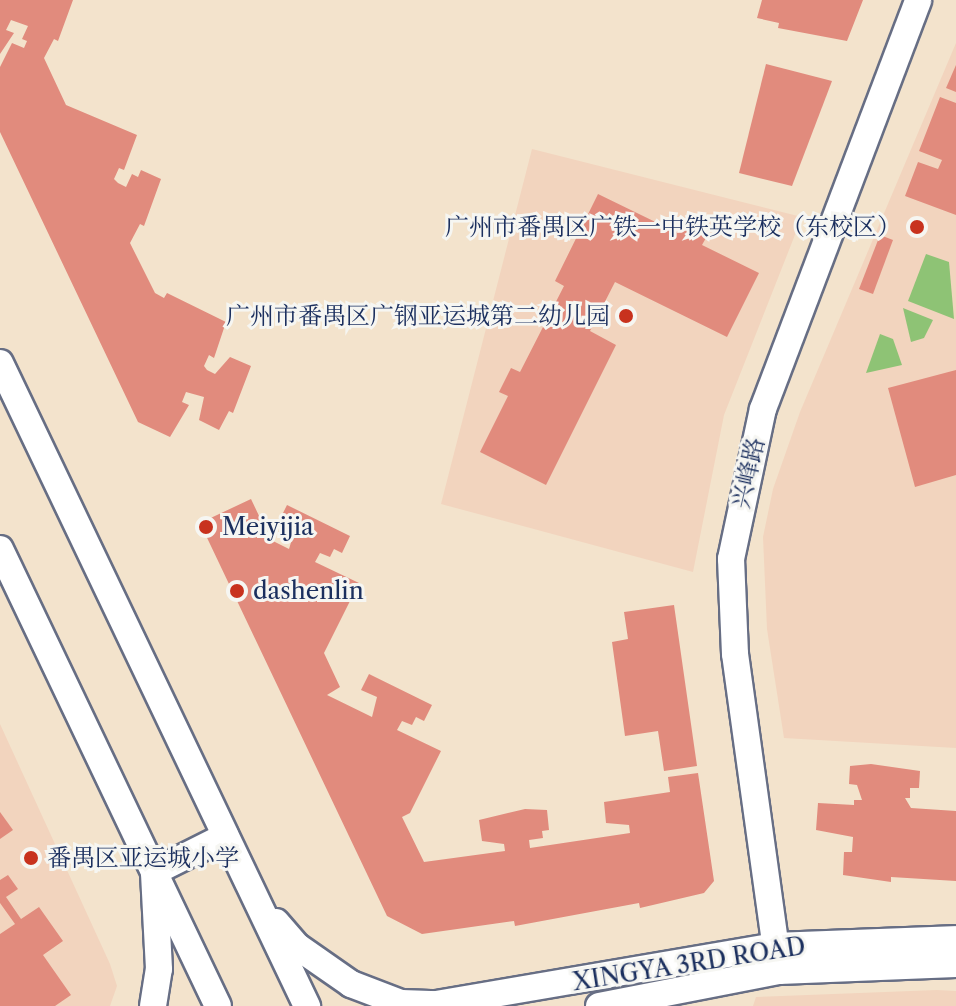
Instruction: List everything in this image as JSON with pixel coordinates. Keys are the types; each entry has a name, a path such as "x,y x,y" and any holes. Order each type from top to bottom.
{"street":[{"name":"兴峰路","path":"777,959 735,654 731,559 763,409 918,0"},
{"path":"0,363 307,1006"},
{"path":"0,549 218,1006"},
{"path":"154,872 226,836"},
{"path":"153,1006 159,969 154,872"},
{"name":"XINGYA 3RD ROAD","path":"247,880 298,947 351,984 401,1003 431,1005 777,959 956,939"},
{"name":"XINGYA 3RD ROAD","path":"599,1006 777,959 956,964"}],"shaded area":[{"name":"广州市番禺区广铁一中铁英学校（东校区）","path":"956,43 956,748 784,738 767,629 763,537 773,489 800,412"},
{"name":"广州市番禺区广钢亚运城第二幼儿园","path":"532,149 802,217 724,415 693,572 441,504"},
{"name":"番禺区亚运城小学","path":"0,724 110,964 117,986 110,1006 0,1006"},
{"path":"956,991 956,1006 753,1006 756,997"}],"green space":[{"path":"926,254 949,262 954,319 908,301"},
{"path":"903,308 933,320 924,338 911,342"},
{"path":"880,334 893,339 902,365 866,373"}],"building":[{"path":"0,0 73,0 58,41 54,39 44,58 66,105 137,135 124,170 119,168 114,179 118,183 126,187 132,174 138,177 141,170 161,179 144,226 140,224 130,243 155,293 164,298 167,293 226,322 214,358 209,355 204,366 207,370 215,374 230,357 251,366 233,413 229,411 219,430 199,420 204,397 186,392 182,402 189,405 170,437 138,422 0,132 0,67 12,43 24,48 27,41 22,39 28,26 11,20 6,30 14,33 0,54"},
{"path":"762,0 863,0 847,41 778,28 779,23 757,18"},
{"path":"766,64 832,81 792,186 739,173"},
{"path":"956,65 956,92 946,88"},
{"path":"940,97 956,103 956,215 905,196 918,162 938,169 942,160 919,151"},
{"path":"598,194 678,233 683,224 707,236 702,245 759,273 727,337 615,282 590,331 616,345 546,485 480,452 508,396 499,392 511,368 520,372 564,286 555,281"},
{"path":"880,235 893,240 873,294 859,289"},
{"path":"956,370 956,475 915,487 888,388"},
{"path":"251,499 261,520 245,527 289,549 295,529 279,521 287,505 350,536 342,553 334,549 330,557 320,553 315,562 359,583 324,653 340,687 327,695 372,717 377,697 361,690 369,674 432,705 424,721 416,717 412,725 402,721 397,730 441,751 410,813 402,817 424,862 505,851 504,844 482,841 479,820 525,809 547,810 549,830 542,831 543,838 529,840 530,848 630,833 629,825 606,823 604,802 670,792 668,777 698,773 714,881 704,893 640,908 639,903 515,926 514,921 422,934 387,916 200,523"},
{"path":"674,605 697,766 664,771 658,731 625,736 612,642 628,639 624,612"},
{"path":"871,764 920,771 919,788 910,788 910,798 905,798 911,808 956,811 956,881 891,877 891,882 843,875 844,852 852,852 853,837 816,830 818,803 854,805 854,800 862,800 857,785 849,784 850,766"},
{"path":"0,812 13,830 0,839"},
{"path":"8,875 18,889 6,897 21,919 39,907 63,941 43,955 71,995 55,1006 0,1006 0,934 15,924 0,903 0,880"}],"place":[{"name":"广州市番禺区广铁一中铁英学校（东校区）","path":"917,227"},
{"name":"广州市番禺区广钢亚运城第二幼儿园","path":"626,316"},
{"name":"Meiyijia","path":"206,527"},
{"name":"dashenlin","path":"237,591"},
{"name":"番禺区亚运城小学","path":"31,858"}]}
